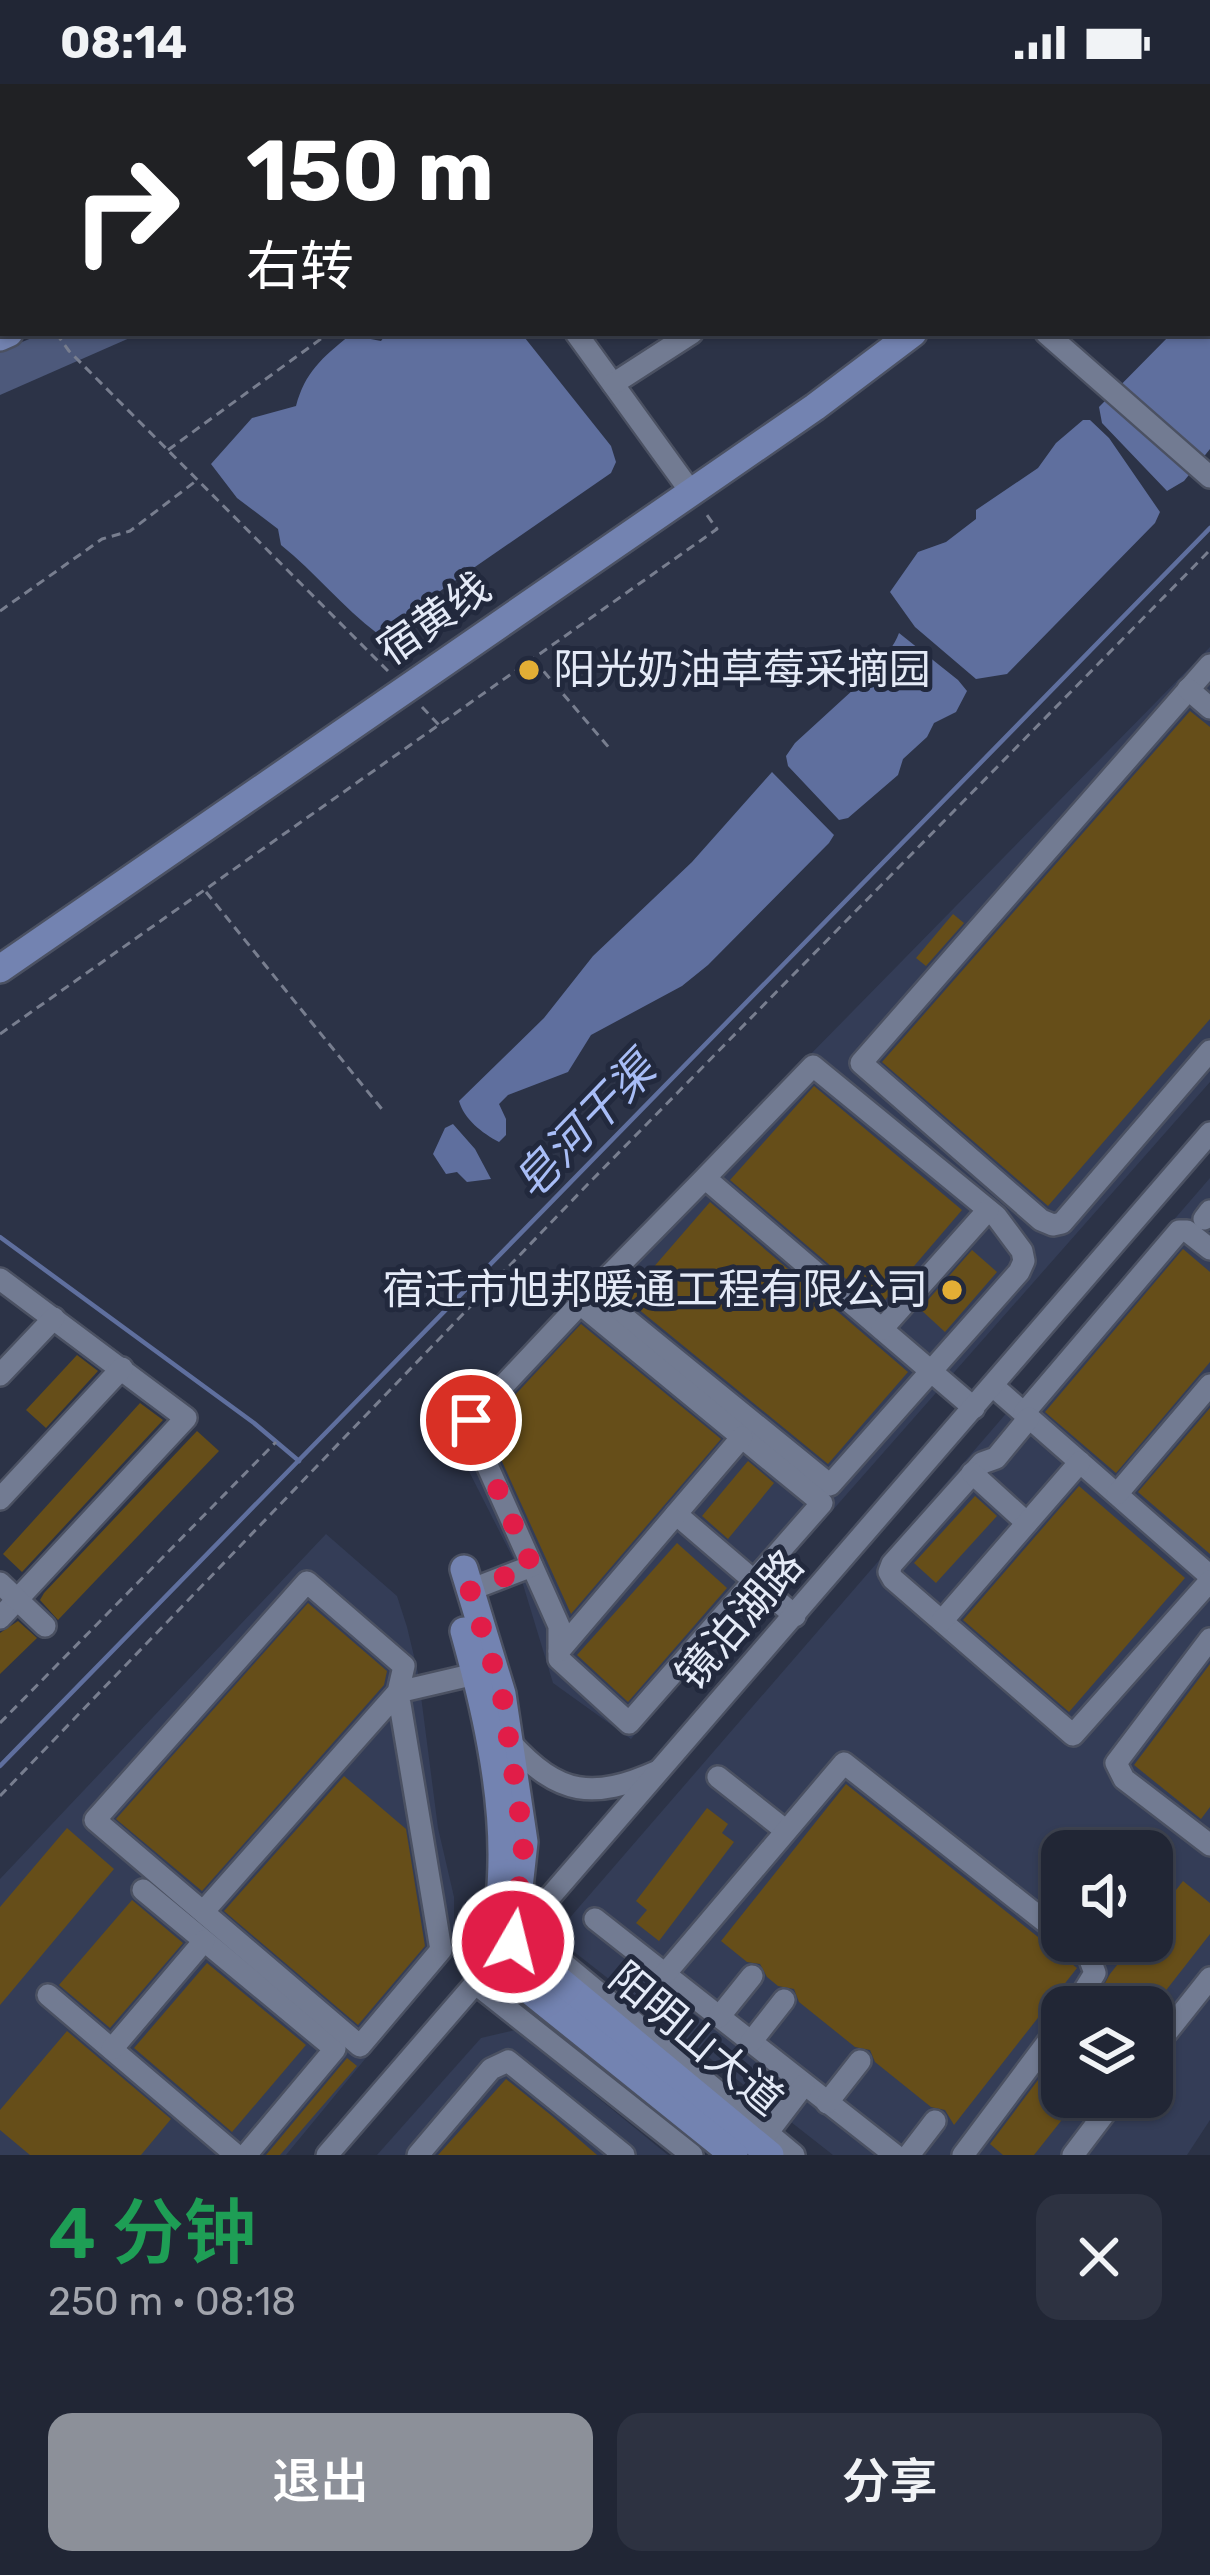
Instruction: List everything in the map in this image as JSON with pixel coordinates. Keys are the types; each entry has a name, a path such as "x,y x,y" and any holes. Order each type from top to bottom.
{"main road":[{"name":"宿黄线","path":"0,970 692,492 909,336"},
{"path":"460,1580 485,1672 511,1742 524,1842 501,1954"},
{"path":"485,1672 502,1855 501,1954"},
{"name":"阳明山大道","path":"501,1954 757,2147"}],"street":[{"path":"578,336 692,492"},
{"path":"613,384 687,336"},
{"path":"1049,336 1210,477"},
{"path":"1210,665 861,1063 1041,1220 1053,1225 1062,1223 1210,1051"},
{"path":"1188,689 1210,708"},
{"path":"812,1066 988,1210 1017,1241 1024,1261 1019,1272 830,1485 592,1292 705,1178 812,1066"},
{"name":"镜泊湖路","path":"327,2155 1210,1133"},
{"path":"705,1178 974,1408"},
{"path":"882,1330 988,1210"},
{"path":"993,1386 1026,1416 1117,1494 1210,1578 1073,1735 889,1572 972,1473 996,1458 1026,1416 1179,1231 1187,1231 1210,1249"},
{"path":"0,1279 186,1418 0,1618"},
{"path":"578,1306 822,1503 629,1723 568,1670 558,1652 560,1626 532,1566 470,1427 471,1420 578,1306"},
{"path":"0,1375 54,1318"},
{"path":"0,1498 122,1368"},
{"path":"1117,1494 1210,1385"},
{"path":"558,1652 742,1437"},
{"path":"942,1622 1080,1462"},
{"path":"972,1473 1027,1522"},
{"path":"676,1514 795,1616"},
{"path":"460,1580 532,1566"},
{"path":"307,1582 404,1666 398,1692 441,1950 360,2046 203,1912 95,1820 307,1582"},
{"path":"0,1583 45,1626"},
{"path":"1208,1840 1124,1778 1115,1763 1210,1639"},
{"path":"203,1912 398,1692 485,1672"},
{"path":"511,1742 536,1769 572,1788 607,1790 664,1768"},
{"path":"665,1974 844,1763 1041,1919"},
{"path":"718,1777 784,1831"},
{"path":"142,1890 334,2049 246,2155"},
{"path":"595,1918 895,2155"},
{"path":"112,2049 204,1941"},
{"path":"501,1954 692,2155"},
{"path":"719,2018 752,1976"},
{"path":"1173,2026 1207,1986"},
{"path":"48,1995 236,2155"},
{"path":"751,2042 784,2000"},
{"path":"963,2155 1041,2051"},
{"path":"418,2155 490,2069 508,2061 624,2155"},
{"path":"827,2103 860,2061"},
{"path":"794,2155 757,2147 804,2084"},
{"path":"1072,2155 1101,2118"},
{"path":"909,2155 935,2121"}],"path":[{"path":"58,336 166,451 440,724"},
{"path":"166,451 325,336"},
{"path":"0,611 102,539 130,531 196,481"},
{"path":"0,1034 716,529 692,492"},
{"path":"0,1796 588,1184 1210,550"},
{"path":"533,659 611,750"},
{"path":"204,890 385,1113"},
{"path":"0,1723 276,1442"}],"shaded area":[{"path":"37,336 134,336 0,395 0,351"},
{"path":"349,336 381,341 385,336 523,336 611,446 616,462 611,473 378,634 281,545 278,529 237,498 211,464 252,418 296,406 316,366"},
{"path":"1169,336 1210,336 1210,449 1184,481 1167,491 1102,423 1099,407"},
{"path":"1083,420 1090,420 1109,438 1160,512 1155,523 1007,674 976,679 915,627 890,592 918,552 946,542 976,519 976,510 1038,468 1056,443"},
{"path":"899,633 967,691 956,712 934,723 927,737 903,759 898,775 848,818 839,820 788,766 786,756 854,689 862,690"},
{"path":"1210,647 1210,1082 631,1739 553,1683 518,1568 446,1426"},
{"path":"772,772 834,835 829,843 682,986 591,1035 568,1072 508,1095 499,1104 506,1135 499,1142 480,1130 459,1101 544,1018 593,956 692,862"},
{"path":"453,1124 475,1149 491,1179 467,1182 457,1172 446,1174 433,1154 445,1128"},
{"path":"1210,1178 1210,2120 1187,2155 833,2155 554,1936"},
{"path":"326,1534 397,1596 407,1627 418,1673 438,1828 454,1897 454,1951 286,2155 0,2155 0,1879"},
{"path":"515,2030 668,2155 377,2155 481,2038"}],"building":[{"path":"1190,711 1210,727 1210,1019 1048,1206 882,1062"},
{"path":"953,914 964,923 926,966 916,958"},
{"path":"814,1086 962,1210 879,1307 730,1180"},
{"path":"710,1202 908,1372 828,1464 626,1299"},
{"path":"1183,1249 1210,1272 1210,1362 1116,1473 1045,1412"},
{"path":"972,1250 997,1272 945,1332 920,1309"},
{"path":"581,1324 721,1439 571,1614 486,1426"},
{"path":"77,1355 98,1371 46,1428 26,1410"},
{"path":"140,1403 163,1420 22,1572 3,1554"},
{"path":"1210,1408 1210,1554 1138,1492"},
{"path":"197,1431 219,1451 58,1620 40,1600 44,1593"},
{"path":"748,1461 774,1483 728,1539 702,1516"},
{"path":"1079,1486 1185,1578 1069,1712 963,1620"},
{"path":"975,1496 997,1516 936,1583 914,1563"},
{"path":"677,1543 727,1588 628,1702 577,1655"},
{"path":"308,1603 387,1671 384,1685 202,1891 116,1819"},
{"path":"18,1621 37,1638 0,1674 0,1633"},
{"path":"1210,1664 1210,1807 1201,1819 1134,1765"},
{"path":"344,1776 406,1829 425,1946 358,2025 224,1911"},
{"path":"846,1784 1041,1939 1041,1962 1069,1962 1077,1968 1063,1986 1041,1986 1041,2014 954,2125 945,2110 931,2107 875,2062 870,2050 855,2047 799,2002 794,1989 778,1986 760,1964 747,1962 721,1941"},
{"path":"707,1808 728,1824 722,1833 734,1842 659,1941 636,1923 647,1910 636,1901"},
{"path":"67,1828 114,1869 0,2005 0,1907"},
{"path":"1183,1881 1210,1903 1210,1934 1169,1986 1103,1986 1119,1962 1173,1962 1173,1894"},
{"path":"132,1900 183,1943 110,2028 59,1985"},
{"path":"207,1963 306,2045 232,2132 134,2048"},
{"path":"67,2031 171,2119 141,2155 30,2155 0,2130 0,2110"},
{"path":"347,2058 357,2066 280,2155 266,2155"},
{"path":"1041,2076 1041,2118 1063,2118 1034,2155 1003,2155 990,2144"},
{"path":"506,2079 552,2116 597,2155 438,2155"}],"waterway":[{"name":"皂河干渠","path":"0,1766 1210,528"},
{"path":"0,1237 299,1461"}],"place":[{"name":"阳光奶油草莓采摘园","path":"529,670"},
{"name":"宿迁市旭邦暖通工程有限公司","path":"952,1290"}],"route":[{"path":"471,1420 470,1427 532,1566 470,1590 502,1694 524,1842 513,1942"}]}
